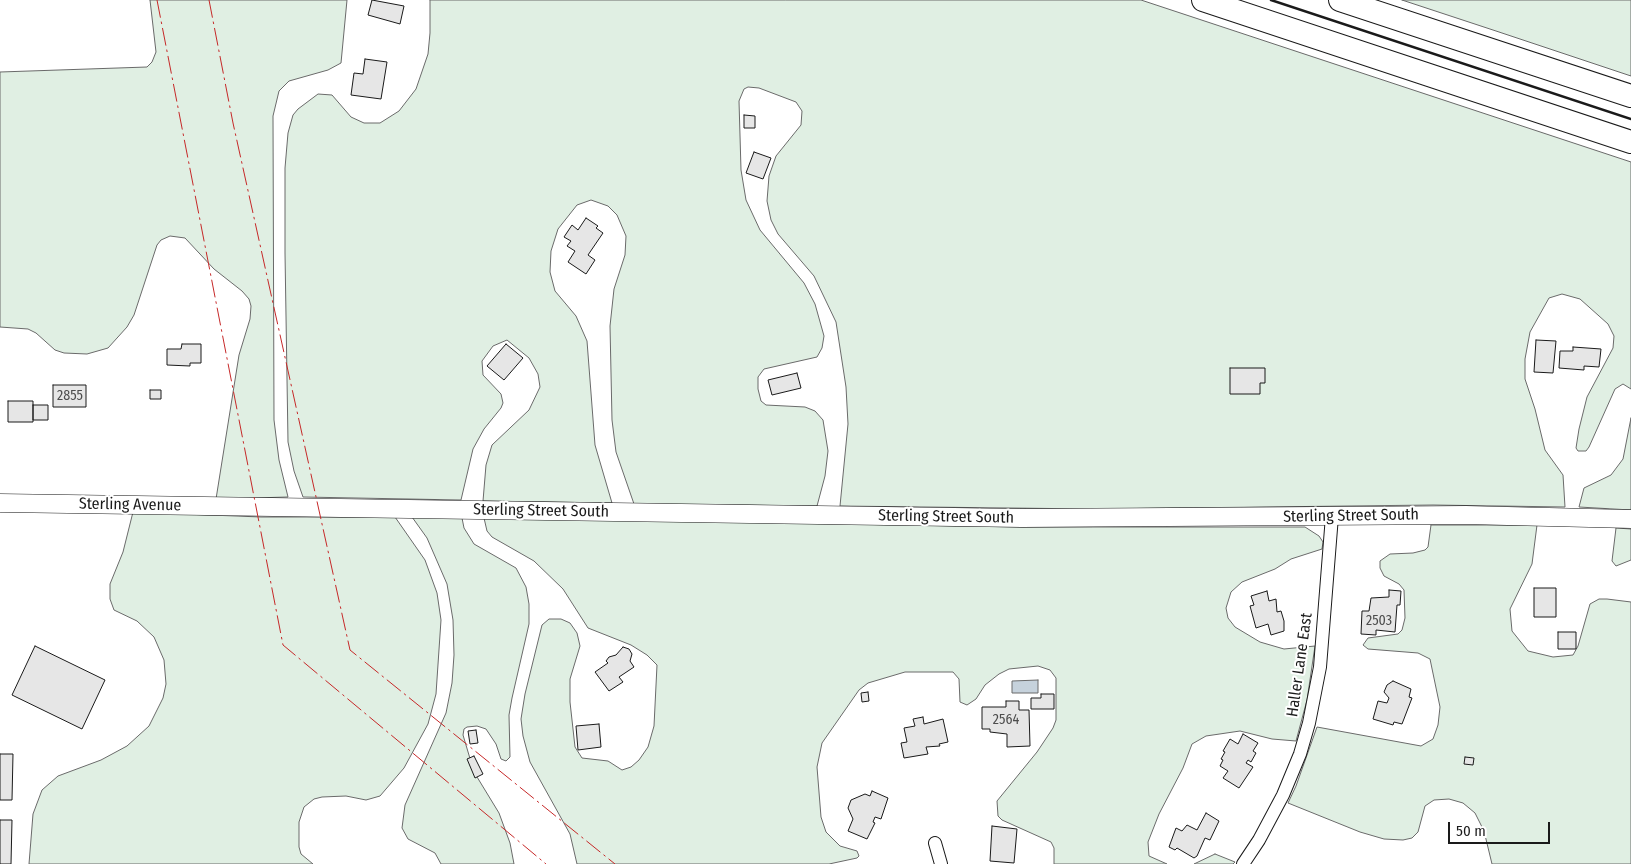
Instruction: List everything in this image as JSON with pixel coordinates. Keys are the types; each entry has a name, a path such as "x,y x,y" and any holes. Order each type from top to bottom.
{"highway":[{"path":"1203,0 1631,142"},
{"path":"1340,0 1631,96"}],"street":[{"name":"Sterling Avenue","path":"0,503 261,507"},
{"name":"Sterling Street South","path":"261,507 1022,518 1496,515 1631,519"},
{"name":"Haller Lane East","path":"1243,864 1259,840 1283,795 1294,769 1309,723 1320,661 1332,516"},
{"path":"935,842 941,864"}],"green space":[{"path":"150,0 347,0 341,63 328,70 289,81 279,91 273,116 274,420 279,460 288,497 216,499 239,355 250,319 251,306 249,299 242,291 214,269 185,238 170,236 161,240 157,245 134,315 127,327 108,348 87,354 64,353 55,350 36,333 28,329 0,327 0,72 147,67 152,62 156,52"},
{"path":"430,0 1141,0 1631,162 1631,389 1623,384 1615,389 1589,447 1586,451 1578,451 1576,448 1579,429 1587,397 1613,348 1614,336 1608,324 1580,299 1562,294 1549,298 1530,332 1525,359 1525,379 1545,450 1563,475 1565,507 1433,505 1094,509 840,506 848,424 846,387 836,322 814,276 778,234 771,220 767,201 769,176 776,156 801,125 802,111 796,102 759,88 748,87 744,89 739,101 741,170 746,200 760,230 804,283 815,304 824,336 822,348 817,357 764,369 758,377 758,389 761,401 766,405 805,407 815,411 823,420 828,451 825,476 817,506 634,504 616,452 612,420 610,326 614,289 625,255 626,236 617,215 608,206 591,200 577,205 558,229 551,251 550,272 555,291 576,316 587,341 595,445 612,503 483,501 486,465 492,445 529,410 540,387 538,374 529,358 507,340 493,346 482,361 483,375 501,394 503,403 484,429 473,449 461,500 303,497 294,471 288,442 285,168 288,133 293,115 318,94 332,95 351,117 364,123 380,123 399,111 416,89 428,54"},
{"path":"1402,0 1631,0 1631,76 1496,31"},
{"path":"1631,418 1631,510 1579,507 1584,488 1611,475 1623,459"},
{"path":"133,512 261,517 395,517 425,560 437,593 441,620 436,694 428,724 404,768 380,796 366,800 346,796 322,797 314,799 304,807 299,822 299,847 301,854 313,864 29,864 33,814 42,790 58,776 101,760 127,746 149,726 163,698 166,684 164,660 154,637 137,621 114,610 110,599 110,584 123,552"},
{"path":"412,517 462,518 464,528 474,544 516,568 526,587 529,604 529,624 509,715 510,757 506,761 501,759 496,744 486,729 477,726 467,727 464,729 463,735 474,772 499,813 510,843 514,864 441,864 435,853 408,839 402,828 405,805 446,713 452,683 454,655 453,620 447,584 427,538"},
{"path":"484,518 1024,527 1305,527 1319,536 1323,542 1322,549 1291,559 1275,569 1242,582 1231,592 1226,608 1228,618 1235,627 1260,642 1284,649 1315,646 1307,700 1296,741 1272,739 1240,731 1206,736 1192,744 1183,768 1159,814 1148,842 1149,856 1167,864 1054,864 1054,848 1051,842 1002,820 998,816 997,801 1037,752 1053,728 1056,720 1056,678 1050,670 1038,666 1009,669 999,674 985,685 976,699 967,705 960,702 959,679 953,672 905,672 868,683 859,690 822,743 817,767 821,817 826,832 840,846 857,851 859,856 857,858 829,864 577,864 570,834 530,762 523,736 521,719 525,694 542,625 549,619 561,619 570,623 577,633 580,646 570,679 570,702 575,747 582,758 608,761 622,770 631,767 639,760 648,747 654,726 657,665 647,655 631,645 588,628 563,589 534,561 492,537 487,531"},
{"path":"1431,525 1537,525 1532,564 1510,609 1512,631 1528,651 1553,657 1573,655 1578,646 1590,604 1599,599 1631,602 1631,864 1492,864 1484,831 1475,813 1463,803 1449,799 1434,800 1425,806 1418,832 1412,838 1403,840 1384,839 1360,832 1288,803 1317,727 1421,746 1433,739 1438,725 1440,707 1430,659 1418,653 1368,649 1363,645 1368,638 1398,634 1402,630 1405,618 1404,590 1399,584 1384,576 1380,568 1380,561 1390,554 1413,553 1425,550 1428,547"},
{"path":"1616,528 1631,529 1631,560 1616,566 1612,561"},
{"path":"1215,854 1235,862 1233,864 1194,864"}],"shaded area":[{"path":"1038,680 1038,693 1012,693 1012,681"}],"building":[{"path":"372,0 404,6 400,24 368,15"},
{"path":"365,59 387,62 381,99 351,95 354,73 363,74"},
{"path":"744,115 755,116 755,128 744,128"},
{"path":"754,152 771,158 763,179 746,173"},
{"path":"586,218 598,226 596,228 603,233 588,255 595,260 586,274 568,262 575,251 567,246 571,241 564,237 572,225 578,230"},
{"path":"1536,340 1556,341 1553,373 1534,372"},
{"path":"182,344 201,344 201,363 190,363 190,366 167,365 167,349 181,349"},
{"path":"506,344 523,358 504,380 487,366"},
{"path":"1573,347 1601,349 1599,367 1584,366 1584,370 1559,368 1560,351 1573,351"},
{"path":"1230,368 1265,368 1265,383 1260,383 1260,394 1230,394"},
{"path":"797,373 801,388 772,395 768,380"},
{"path":"53,385 86,385 86,407 53,407"},
{"path":"150,390 161,390 161,399 150,399"},
{"path":"8,401 33,401 33,422 8,422"},
{"path":"33,405 48,405 48,420 33,420"},
{"path":"1534,588 1556,588 1556,617 1534,617"},
{"path":"1389,590 1401,591 1400,605 1397,605 1395,632 1376,630 1376,635 1361,634 1362,611 1369,611 1371,598 1389,597"},
{"path":"1267,591 1269,601 1276,599 1277,612 1281,611 1284,621 1284,631 1271,635 1268,624 1256,628 1250,606 1254,605 1251,596"},
{"path":"1558,632 1576,632 1576,649 1558,649"},
{"path":"35,646 105,680 82,729 12,695"},
{"path":"623,647 629,649 632,654 630,661 634,667 619,677 623,682 609,691 595,672 608,663 606,661 609,657 616,655"},
{"path":"1393,681 1411,689 1409,697 1412,698 1402,724 1394,722 1393,725 1373,719 1378,701 1387,703 1389,698 1384,692 1387,685"},
{"path":"868,692 869,701 862,702 861,693"},
{"path":"1041,694 1054,694 1054,709 1031,709 1031,698 1041,698"},
{"path":"1006,701 1019,701 1019,710 1029,710 1030,746 1007,747 1007,734 990,732 990,729 982,729 982,707 1006,707"},
{"path":"923,717 924,724 943,719 948,742 939,744 940,746 926,747 928,754 904,758 901,743 907,742 904,728 915,726 913,719"},
{"path":"599,724 601,747 578,750 576,726"},
{"path":"476,730 478,743 470,744 468,731"},
{"path":"1243,734 1258,743 1253,751 1256,753 1251,762 1248,760 1246,763 1253,767 1239,788 1223,778 1228,771 1220,766 1225,752 1223,751 1230,739 1238,744"},
{"path":"0,754 13,754 12,800 0,800"},
{"path":"474,756 483,774 475,778 467,759"},
{"path":"1465,757 1474,758 1473,765 1464,764"},
{"path":"872,791 888,798 881,819 875,817 873,822 875,823 867,839 848,831 853,819 848,808 851,800 865,794 870,796"},
{"path":"1206,813 1219,821 1210,840 1205,838 1197,856 1194,858 1177,848 1175,850 1169,847 1176,828 1182,831 1187,825 1197,830"},
{"path":"0,820 12,820 11,864 0,864"},
{"path":"992,826 1017,829 1014,863 990,861"}],"wall":[{"path":"1271,0 1631,119"}],"power":[{"path":"157,0 283,645 546,864"},
{"path":"209,0 233,123 350,650 615,864"}]}
